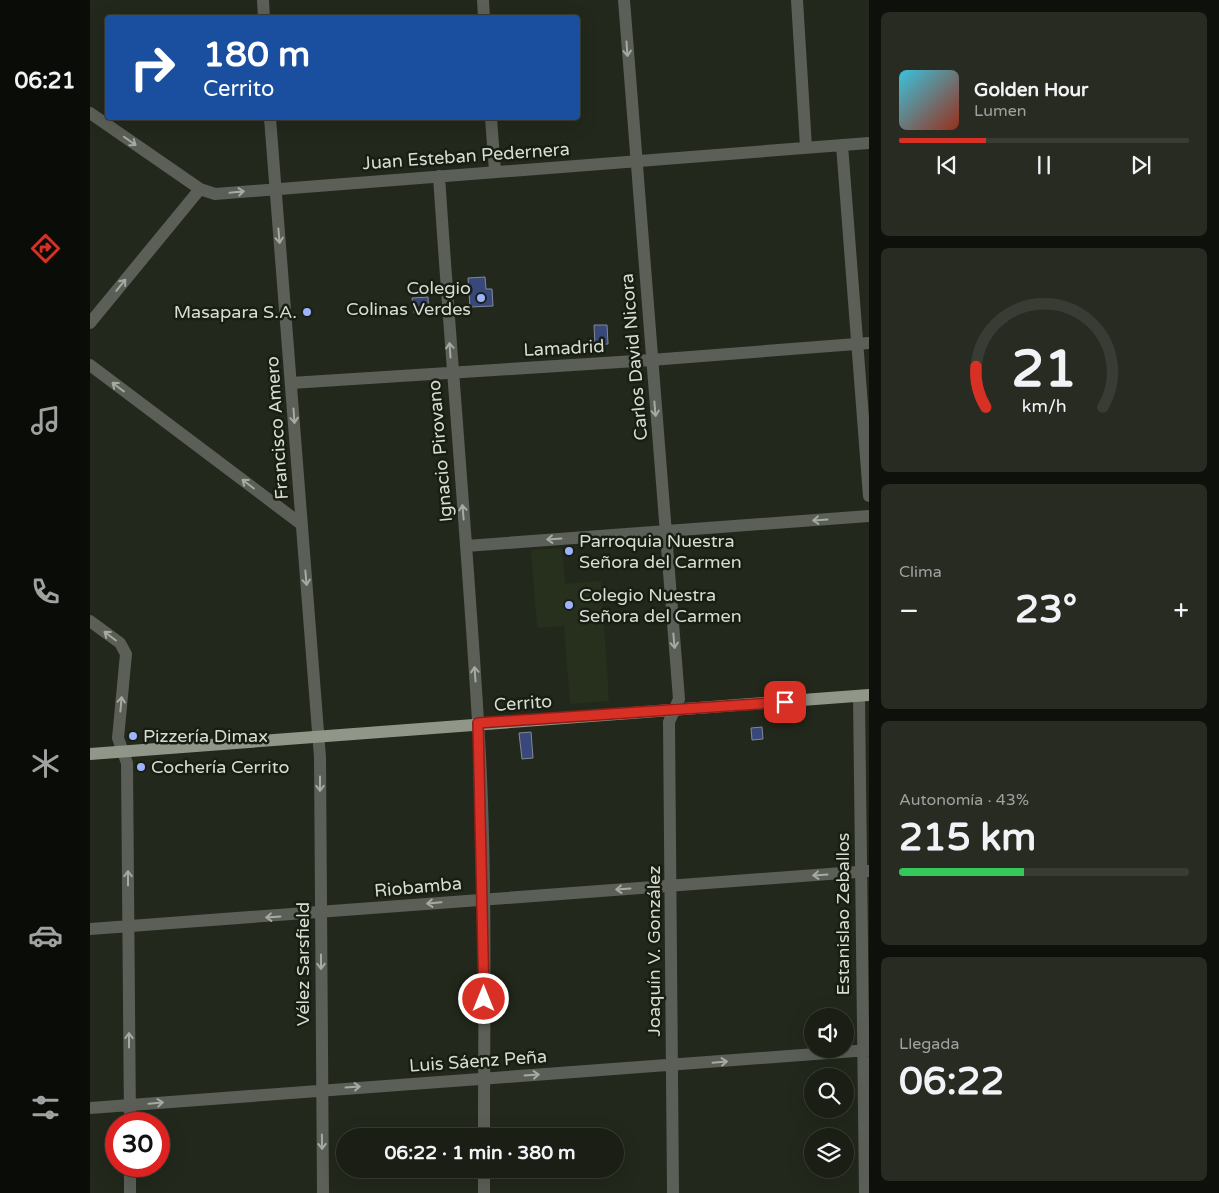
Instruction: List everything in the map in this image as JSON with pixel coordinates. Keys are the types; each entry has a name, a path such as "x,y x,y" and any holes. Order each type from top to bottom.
{"main road":[{"name":"Cerrito","path":"90,754 318,735 864,695"}],"street":[{"path":"263,0 264,15"},
{"path":"482,0 484,15"},
{"name":"Carlos David Nicora","path":"624,0 635,160 679,699 675,710"},
{"path":"797,0 806,147"},
{"name":"Juan Esteban Pedernera","path":"90,113 200,189 215,194 869,143"},
{"name":"Francisco Amero","path":"270,120 318,735"},
{"path":"491,120 495,171"},
{"path":"842,145 863,344 869,496"},
{"name":"Ignacio Pirovano","path":"439,176 478,723 483,899 484,1128"},
{"path":"90,323 200,189"},
{"name":"Lamadrid","path":"291,382 651,360 863,344"},
{"path":"90,366 301,524"},
{"path":"466,546 869,516"},
{"path":"90,621 125,648 118,738 127,763 129,1112"},
{"name":"Estanislao Zeballos","path":"864,695 865,1193"},
{"name":"Joaquín V. González","path":"673,1193 671,1066 672,886 668,722 675,710"},
{"name":"Vélez Sarsfield","path":"318,735 323,1193"},
{"name":"Riobamba","path":"90,929 865,872"},
{"name":"Luis Sáenz Peña","path":"90,1108 321,1089 671,1066 865,1050"},
{"path":"130,1177 130,1193"},
{"path":"484,1178 484,1193"}],"shaded area":[{"name":"Colegio Nuestra Señora del Carmen","path":"562,548 565,584 601,581 609,701 570,704 564,626 537,628 531,550"}],"building":[{"name":"Colegio Colinas Verdes","path":"485,277 486,289 492,289 493,306 470,307 468,278"},
{"path":"428,297 429,312 414,313 412,298"},
{"path":"594,325 607,325 608,344 595,345"},
{"path":"762,727 763,739 752,740 751,728"},
{"path":"531,732 533,758 522,759 519,733"}],"place":[{"name":"Colegio Colinas Verdes","path":"481,298"},
{"name":"Masapara S.A.","path":"307,312"},
{"name":"Parroquia Nuestra Señora del Carmen","path":"569,551"},
{"name":"Colegio Nuestra Señora del Carmen","path":"569,605"},
{"name":"Pizzería Dimax","path":"133,736"},
{"name":"Cochería Cerrito","path":"141,767"}],"route":[{"path":"484,999 478,723 785,702"}]}
